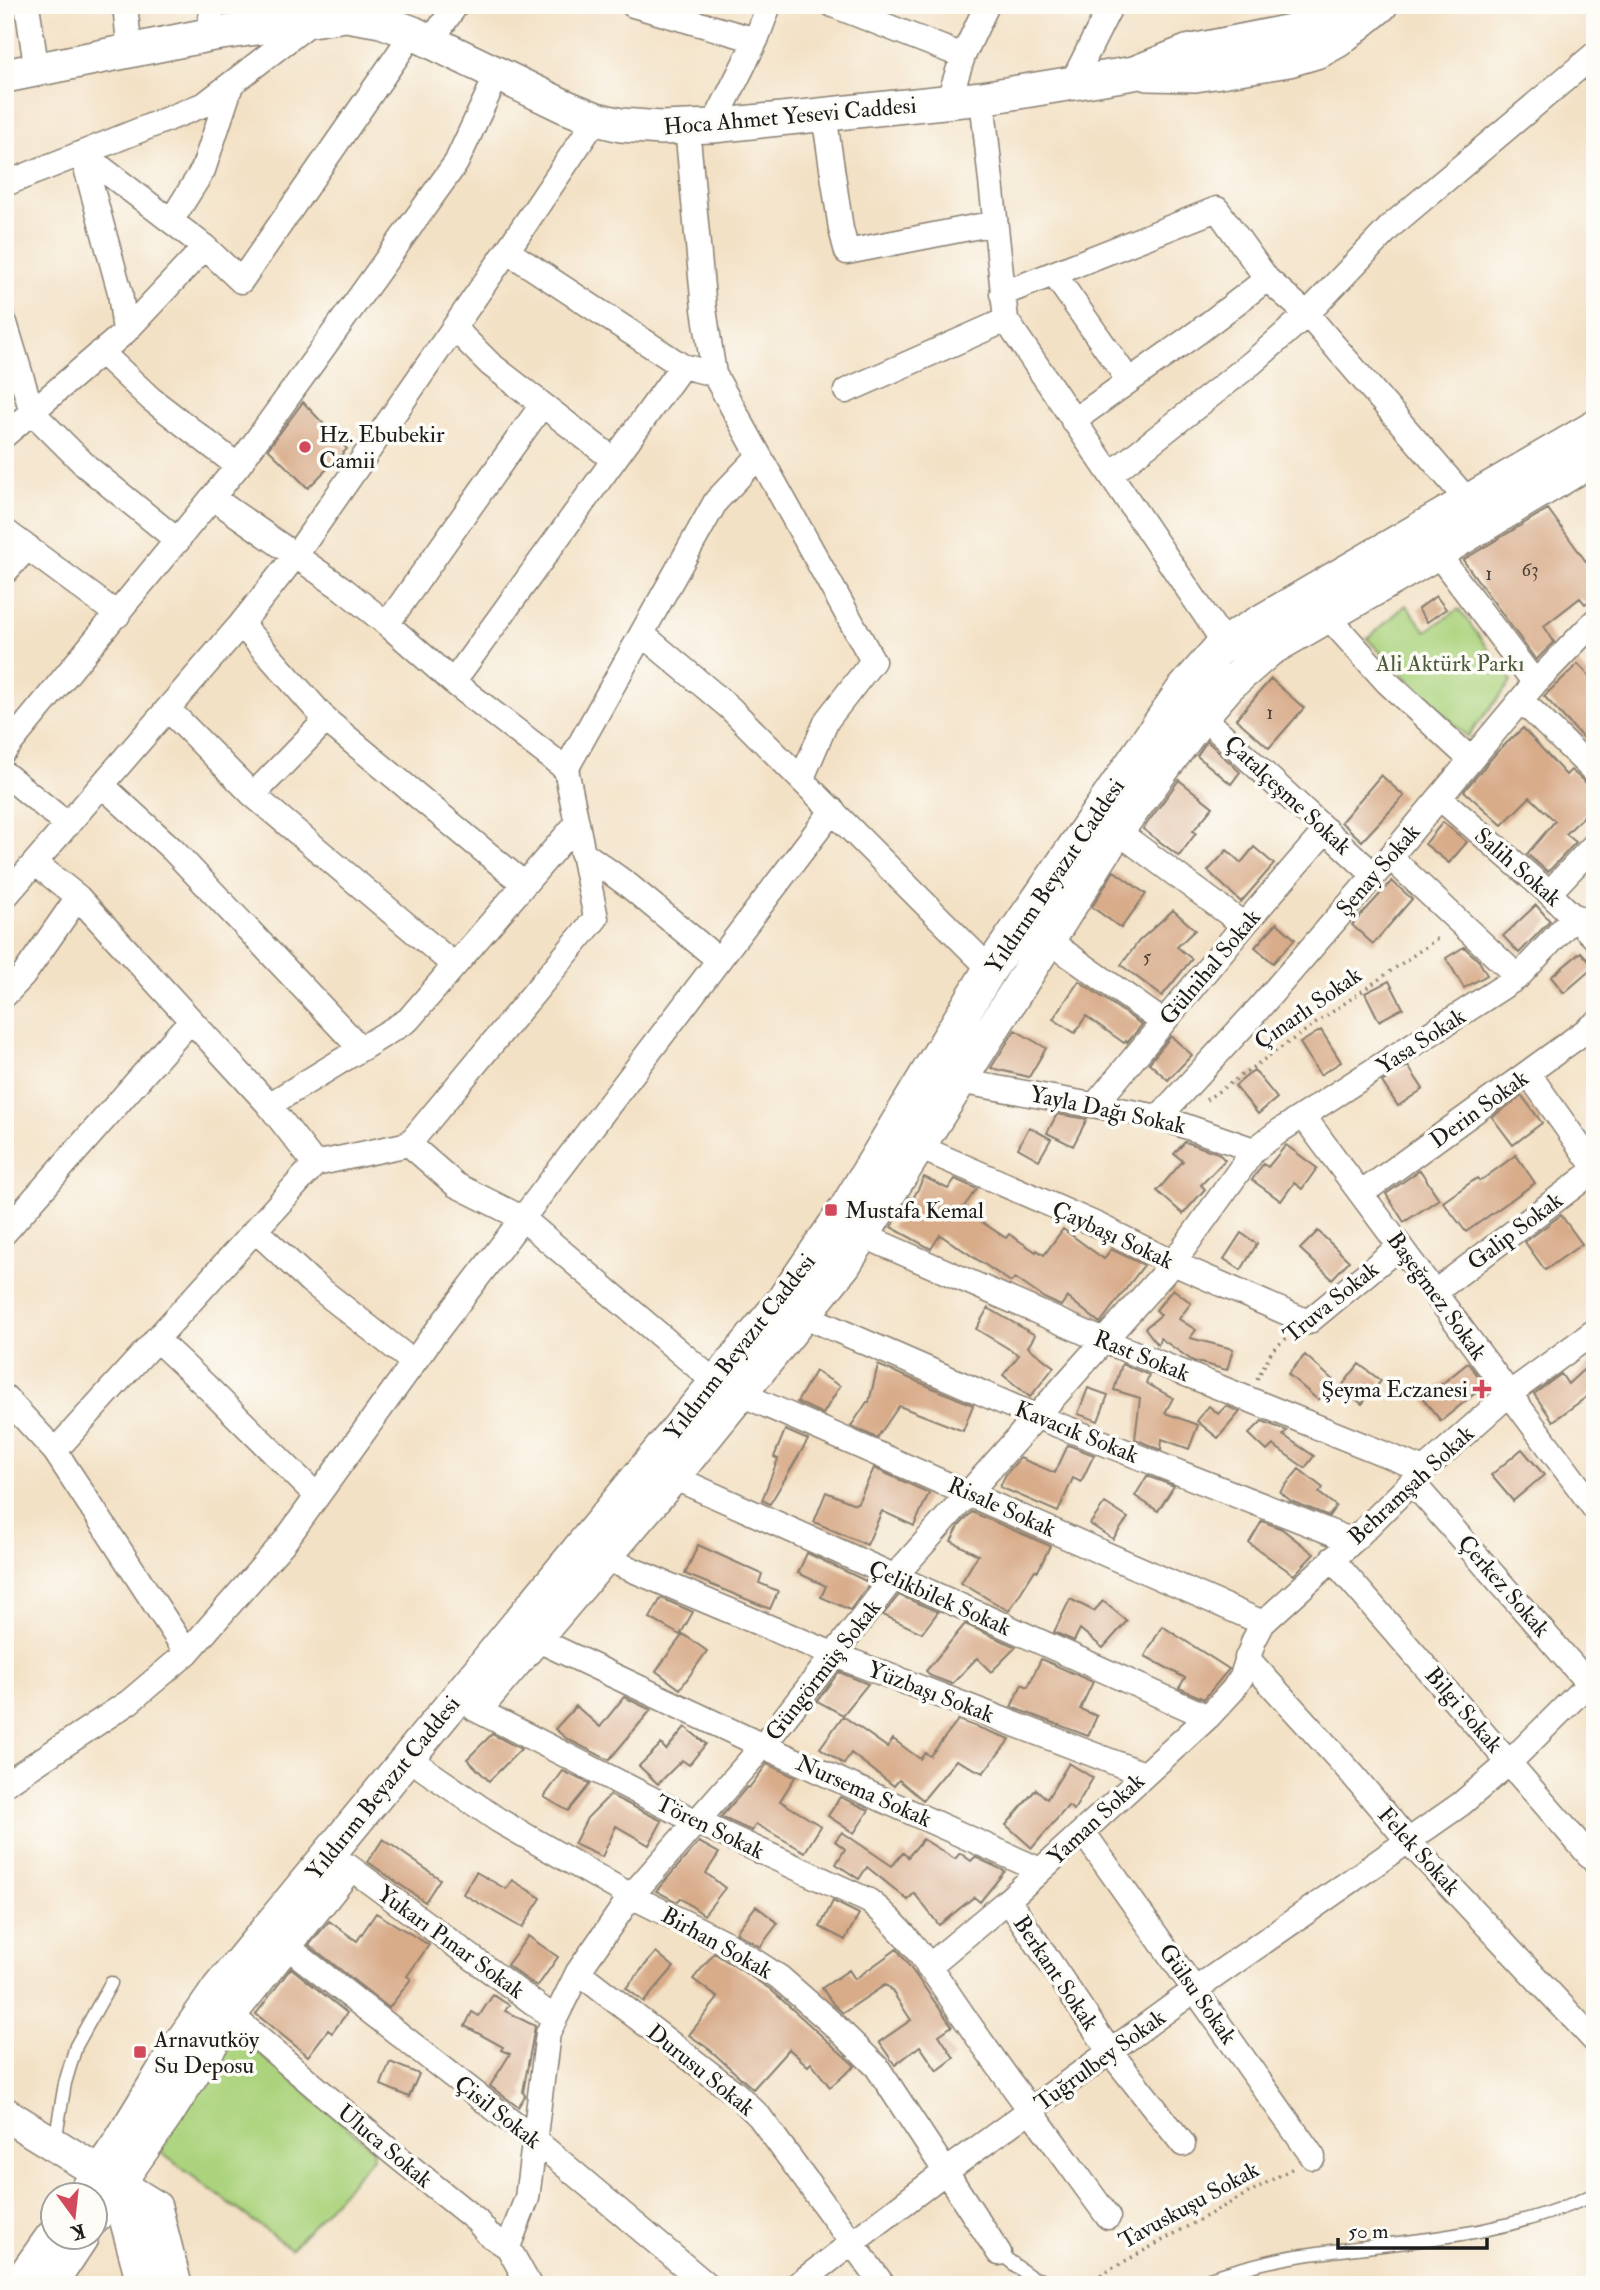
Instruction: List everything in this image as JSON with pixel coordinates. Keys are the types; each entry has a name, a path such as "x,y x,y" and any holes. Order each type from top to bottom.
{"main road":[{"name":"Hoca Ahmet Yesevi Caddesi","path":"21,74 130,52 210,20 361,16 422,37 497,75 596,119 621,125 700,127 982,98 1134,73 1187,52 1291,31 1318,18 1336,5"},
{"path":"1134,73 1195,75 1289,60 1319,51 1337,41 1381,5"},
{"name":"Yıldırım Beyazıt Caddesi","path":"101,2182 178,2046 219,1988 728,1388 781,1303 845,1210 990,968 1182,691 1225,644 1595,427"},
{"path":"102,2182 167,2114 230,2014 424,1769 673,1477 728,1388 805,1316 844,1265 1118,831 1202,716 1236,678 1269,650 1595,458"},
{"path":"5,2114 55,2146 96,2182"},
{"path":"108,2189 155,2207 175,2285"},
{"path":"108,2205 144,2285"},
{"path":"18,2285 41,2252"},
{"path":"50,2285 72,2252"}],"street":[{"path":"21,74 27,5"},
{"path":"125,5 130,52"},
{"path":"82,153 205,247 241,281 422,37 456,5"},
{"path":"634,5 756,40"},
{"path":"769,5 756,40 700,127 704,309 714,374 873,661 827,720 802,778"},
{"path":"833,5 963,55"},
{"path":"948,102 963,55 987,5"},
{"path":"1071,85 1111,5"},
{"path":"5,184 205,104 317,18"},
{"path":"1111,474 1254,362 1307,314 1392,225 1595,54"},
{"path":"5,750 239,466 456,163 497,75"},
{"path":"171,221 203,170 231,85"},
{"path":"982,98 1006,320 1225,644"},
{"path":"824,114 841,229 847,252 995,223"},
{"path":"5,897 241,624 296,555 596,119"},
{"path":"82,153 120,292 125,332"},
{"path":"1002,294 1217,209 1266,279 1307,314 1468,501"},
{"path":"5,435 125,332 205,247"},
{"path":"507,251 682,366 714,374"},
{"path":"1054,274 1129,381"},
{"path":"1073,421 1198,332 1266,279"},
{"path":"846,391 1006,320"},
{"path":"5,323 32,412 86,466 178,541"},
{"path":"454,328 490,364 614,460"},
{"path":"101,352 151,399 239,466"},
{"path":"453,682 682,366"},
{"path":"387,624 542,405"},
{"path":"55,1451 315,1164 409,1144 596,918 566,769 716,501 759,456"},
{"path":"213,498 296,555 387,624 453,682 566,769"},
{"path":"5,531 118,615"},
{"path":"5,572 28,547"},
{"path":"1437,553 1528,691 1595,772"},
{"path":"1328,617 1387,682 1470,759"},
{"name":"Şenay Sokak","path":"1167,1120 1528,691 1595,621"},
{"path":"241,624 326,720 524,884"},
{"path":"642,634 730,708 990,968"},
{"path":"168,709 254,795 454,965"},
{"name":"Çatalçeşme Sokak","path":"1202,716 1326,830 1382,866 1460,923 1518,977"},
{"path":"254,795 326,720"},
{"path":"5,774 68,825"},
{"path":"102,785 173,850 361,1049"},
{"name":"Salih Sokak","path":"1440,798 1549,892 1595,938"},
{"path":"5,1784 129,1702 187,1653 285,1541 522,1218 834,810"},
{"path":"269,1105 408,1020 577,823"},
{"name":"Gülnihal Sokak","path":"1095,1105 1326,830"},
{"path":"1118,831 1244,925"},
{"path":"1549,892 1595,845"},
{"path":"582,852 628,885 719,960"},
{"path":"35,863 78,897 269,1105 315,1164"},
{"path":"5,995 23,976 78,897"},
{"name":"Yasa Sokak","path":"1254,1150 1518,977 1574,916"},
{"path":"1049,941 1163,1022"},
{"path":"5,1232 191,1020"},
{"name":"Derin Sokak","path":"1362,1193 1595,1024"},
{"path":"1528,1073 1595,1169"},
{"name":"Yayla Dağı Sokak","path":"958,1081 1167,1120 1254,1150"},
{"name":"Başeğmez Sokak","path":"1304,1117 1594,1506"},
{"name":"Risale Sokak","path":"409,1144 456,1185 522,1218 728,1388 1263,1623"},
{"name":"Çaybaşı Sokak","path":"919,1147 1308,1322"},
{"name":"Güngörmüş Sokak","path":"508,2247 527,2198 536,2141 545,2048 554,2018 578,1972 631,1896 763,1746 894,1577 1173,1263 1254,1150"},
{"name":"Galip Sokak","path":"1435,1292 1595,1169"},
{"path":"255,1230 310,1281 414,1362"},
{"name":"Rast Sokak","path":"862,1235 1102,1340 1247,1399 1418,1476"},
{"name":"Truva Sokak","path":"1308,1322 1400,1246"},
{"name":"Kavacık Sokak","path":"805,1316 1035,1416 1353,1541"},
{"name":"Behramşah Sokak","path":"1247,1658 1263,1623 1353,1541 1418,1476 1509,1394 1595,1331"},
{"path":"156,1339 317,1496"},
{"path":"5,1396 55,1451 187,1653"},
{"name":"Çerkez Sokak","path":"1418,1476 1593,1684"},
{"name":"Çelikbilek Sokak","path":"673,1477 1208,1717"},
{"name":"Yüzbaşı Sokak","path":"603,1558 835,1655 1144,1774"},
{"name":"Bilgi Sokak","path":"1332,1559 1595,1863"},
{"name":"Nursema Sokak","path":"536,1639 763,1746 1040,1870"},
{"name":"Yaman Sokak","path":"928,1967 1008,1900 1208,1717 1233,1690 1242,1676 1247,1658"},
{"name":"Felek Sokak","path":"1247,1658 1353,1775 1409,1842 1595,2041"},
{"name":"Tuğrulbey Sokak","path":"797,2285 945,2172 1031,2112 1196,1989 1461,1804 1593,1684"},
{"name":"Tören Sokak","path":"475,1709 697,1822 869,1901 892,1922 928,1967 1108,2217"},
{"name":"Birhan Sokak","path":"424,1769 498,1820 631,1896 726,1943 768,1970 835,2025 877,2067 999,2253"},
{"name":"Gülsu Sokak","path":"1083,1832 1313,2157"},
{"name":"Yukarı Pınar Sokak","path":"348,1866 554,2018"},
{"name":"Berkant Sokak","path":"1008,1900 1111,2053 1183,2144"},
{"name":"Çisil Sokak","path":"285,1945 536,2141 708,2285"},
{"name":"Durusu Sokak","path":"578,1972 751,2108 772,2132 883,2285"},
{"name":"Uluca Sokak","path":"230,2014 388,2150 477,2221 488,2234 508,2247 529,2285"}],"lane":[{"path":"55,2146 65,2083 76,2046 111,1983"},
{"path":"1188,2285 1237,2269 1293,2257 1481,2232 1548,2214 1595,2194"},
{"path":"999,2253 1031,2277 1056,2285"}],"path":[{"name":"Çınarlı Sokak","path":"1167,1120 1460,923"},
{"name":"Truva Sokak","path":"1247,1399 1273,1349 1308,1322"},
{"name":"Tavuskuşu Sokak","path":"1082,2285 1313,2157"}],"green space":[{"name":"Ali Aktürk Parkı","path":"1406,605 1426,631 1459,609 1512,681 1467,737 1367,639"},
{"path":"231,2029 372,2148 373,2158 291,2249 156,2149"}],"building":[{"name":"Hz. Ebubekir Camii","path":"303,402 347,449 308,488 268,449"},
{"path":"1548,509 1595,574 1595,597 1585,604 1580,598 1544,626 1554,642 1536,660 1463,560"},
{"path":"1436,596 1446,609 1427,622 1418,609"},
{"path":"1578,664 1595,682 1595,729 1584,739 1544,696"},
{"path":"1271,679 1304,708 1269,748 1236,719"},
{"path":"1523,728 1566,775 1571,770 1595,791 1595,805 1566,834 1576,842 1548,872 1527,854 1555,821 1530,797 1502,825 1464,791 1497,752"},
{"path":"1207,741 1240,772 1231,784 1197,756"},
{"path":"1381,775 1404,796 1362,841 1341,822"},
{"path":"1179,780 1213,807 1193,831 1196,833 1179,856 1143,829"},
{"path":"1443,822 1467,842 1449,863 1425,844"},
{"path":"1254,847 1274,864 1241,902 1208,871 1227,850 1241,863"},
{"path":"1114,871 1146,894 1121,928 1092,907"},
{"path":"1392,881 1412,899 1373,944 1352,925"},
{"path":"1536,905 1550,921 1519,953 1503,936"},
{"path":"1173,910 1195,930 1177,947 1192,959 1162,996 1121,965 1139,941"},
{"path":"1277,923 1295,939 1273,963 1255,947"},
{"path":"1464,947 1479,961 1487,975 1464,988 1446,958"},
{"path":"1581,952 1594,967 1564,993 1551,977"},
{"path":"1079,981 1142,1025 1127,1043 1086,1016 1075,1033 1053,1019"},
{"path":"1389,981 1403,1008 1379,1021 1365,993"},
{"path":"1015,1030 1046,1048 1029,1077 991,1068"},
{"path":"1321,1030 1341,1062 1320,1075 1300,1043"},
{"path":"1171,1036 1192,1055 1168,1080 1149,1063"},
{"path":"1408,1066 1423,1089 1398,1106 1382,1082"},
{"path":"1254,1070 1277,1098 1258,1114 1235,1086"},
{"path":"1522,1096 1542,1123 1513,1145 1492,1117"},
{"path":"1057,1114 1087,1119 1073,1146 1047,1133"},
{"path":"1029,1127 1051,1139 1039,1160 1018,1148"},
{"path":"1185,1142 1218,1153 1225,1160 1201,1185 1205,1189 1183,1214 1157,1191 1183,1161 1174,1154"},
{"path":"1286,1145 1317,1168 1302,1189 1294,1183 1281,1201 1252,1180 1263,1164 1268,1167"},
{"path":"1516,1155 1535,1183 1466,1232 1443,1202 1477,1178 1480,1181"},
{"path":"1420,1170 1439,1199 1404,1222 1386,1194"},
{"path":"924,1177 948,1189 955,1179 977,1189 962,1209 1006,1238 1009,1234 1036,1252 1037,1250 1044,1255 1063,1229 1104,1259 1111,1249 1144,1265 1100,1323 1067,1297 1061,1306 1015,1278 1011,1282 940,1235 931,1249 891,1227 909,1197 913,1199"},
{"path":"1561,1215 1582,1244 1545,1270 1525,1242"},
{"path":"1318,1231 1349,1261 1332,1279 1300,1249"},
{"path":"1241,1233 1257,1244 1241,1270 1224,1259"},
{"path":"1173,1289 1191,1303 1179,1319 1196,1330 1190,1338 1233,1349 1227,1370 1193,1361 1160,1338 1158,1345 1145,1328 1161,1315 1156,1310"},
{"path":"988,1308 1035,1335 1028,1347 1054,1367 1030,1397 1003,1375 1019,1355 976,1329"},
{"path":"1305,1355 1334,1381 1318,1400 1288,1374"},
{"path":"1595,1359 1595,1391 1553,1421 1534,1394 1561,1374 1568,1384"},
{"path":"1468,1363 1485,1385 1441,1421 1423,1399"},
{"path":"1122,1364 1149,1375 1146,1383 1173,1398 1165,1413 1198,1425 1189,1449 1162,1439 1161,1450 1135,1439 1140,1398 1114,1390"},
{"path":"1359,1364 1381,1381 1362,1404 1341,1387"},
{"path":"878,1365 973,1405 963,1431 899,1406 877,1438 851,1426 869,1402"},
{"path":"815,1371 840,1386 823,1414 797,1402"},
{"path":"1088,1388 1108,1395 1098,1421 1078,1414"},
{"path":"1209,1406 1218,1414 1226,1406 1240,1412 1218,1438 1197,1421"},
{"path":"1262,1421 1287,1431 1283,1435 1314,1456 1305,1468 1273,1445 1267,1451 1249,1434"},
{"path":"785,1430 808,1440 770,1504 762,1500 778,1459 774,1457"},
{"path":"1068,1445 1094,1455 1081,1482 1073,1478 1058,1512 1000,1487 1006,1474 1020,1458 1055,1473"},
{"path":"1522,1449 1544,1475 1513,1501 1491,1475"},
{"path":"874,1468 929,1493 914,1526 882,1511 867,1545 814,1522 826,1492 855,1504 858,1502"},
{"path":"1299,1469 1323,1488 1319,1493 1336,1506 1329,1516 1291,1501 1280,1492"},
{"path":"1147,1476 1174,1486 1158,1511 1135,1496"},
{"path":"1105,1503 1128,1518 1113,1539 1090,1524"},
{"path":"972,1512 1050,1546 1038,1571 1035,1570 1009,1611 961,1583 978,1555 951,1541 959,1526"},
{"path":"1262,1521 1282,1529 1314,1554 1294,1575 1249,1543"},
{"path":"698,1545 762,1574 759,1583 778,1591 770,1609 685,1574"},
{"path":"807,1553 870,1583 850,1610 821,1597 826,1586 798,1573"},
{"path":"899,1595 938,1612 922,1633 883,1615"},
{"path":"661,1598 693,1612 680,1635 650,1618"},
{"path":"1070,1599 1094,1611 1103,1601 1127,1621 1103,1648 1080,1629 1074,1641 1054,1632"},
{"path":"965,1624 1016,1647 991,1672 977,1658 952,1684 931,1676 926,1671"},
{"path":"1162,1626 1229,1669 1204,1699 1179,1688 1185,1678 1145,1656"},
{"path":"683,1634 707,1651 680,1689 656,1671"},
{"path":"1041,1659 1093,1682 1080,1709 1097,1716 1088,1736 1011,1707 1022,1684 1028,1687"},
{"path":"839,1672 868,1684 843,1715 817,1701"},
{"path":"624,1697 651,1710 609,1760 567,1739 555,1729 576,1706 600,1727"},
{"path":"843,1716 887,1747 893,1739 920,1759 925,1753 930,1756 958,1720 1010,1739 983,1773 956,1760 923,1800 899,1780 894,1786 851,1753 844,1764 820,1748"},
{"path":"685,1727 706,1744 689,1765 682,1760 658,1784 639,1766 661,1744 666,1750"},
{"path":"492,1734 521,1749 489,1781 467,1759"},
{"path":"1069,1763 1093,1778 1074,1810 1068,1806 1032,1848 1006,1825 1036,1789 1047,1799"},
{"path":"767,1764 795,1777 780,1801 821,1826 805,1852 756,1824 752,1831 721,1817 747,1787 749,1788"},
{"path":"563,1771 590,1784 568,1811 544,1797"},
{"path":"610,1795 662,1821 649,1845 616,1826 602,1857 574,1844 587,1818"},
{"path":"840,1797 869,1810 854,1833 828,1816"},
{"path":"842,1832 892,1866 903,1853 908,1857 923,1839 955,1859 960,1853 971,1861 975,1857 1005,1871 980,1902 974,1897 939,1925 914,1893 908,1900 867,1867 859,1879 836,1864 845,1849 835,1841"},
{"path":"383,1839 440,1879 425,1902 368,1862"},
{"path":"699,1842 719,1853 706,1873 725,1888 704,1915 680,1898 677,1902 656,1891"},
{"path":"476,1872 506,1889 512,1880 541,1898 522,1928 463,1894"},
{"path":"833,1901 859,1914 845,1940 820,1927"},
{"path":"756,1906 778,1923 760,1947 736,1932"},
{"path":"376,1913 429,1945 407,1976 411,1979 389,2008 309,1945 329,1921 357,1941"},
{"path":"528,1936 558,1957 537,1987 507,1965"},
{"path":"897,1949 952,2026 939,2035 954,2058 937,2071 920,2046 895,2065 879,2042 911,2020 890,1988 885,1985 843,2013 822,1988 849,1970 855,1979"},
{"path":"656,1952 674,1967 644,2002 626,1988"},
{"path":"714,1953 770,1989 855,2066 830,2087 811,2063 808,2066 789,2049 753,2089 709,2049 689,2035 718,1998 693,1979"},
{"path":"291,1968 347,2013 332,2033 328,2030 308,2056 256,2014"},
{"path":"493,1995 509,2005 505,2011 535,2026 523,2092 525,2096 518,2107 490,2086 510,2054 501,2050 503,2047 465,2026 472,2012 479,2016"},
{"path":"390,2062 419,2074 409,2097 381,2085"}],"place":[{"name":"Hz. Ebubekir Camii","path":"305,447"},
{"name":"Mustafa Kemal","path":"831,1210"},
{"name":"Şeyma Eczanesi","path":"1482,1389"},
{"name":"Arnavutköy Su Deposu","path":"140,2052"}]}
